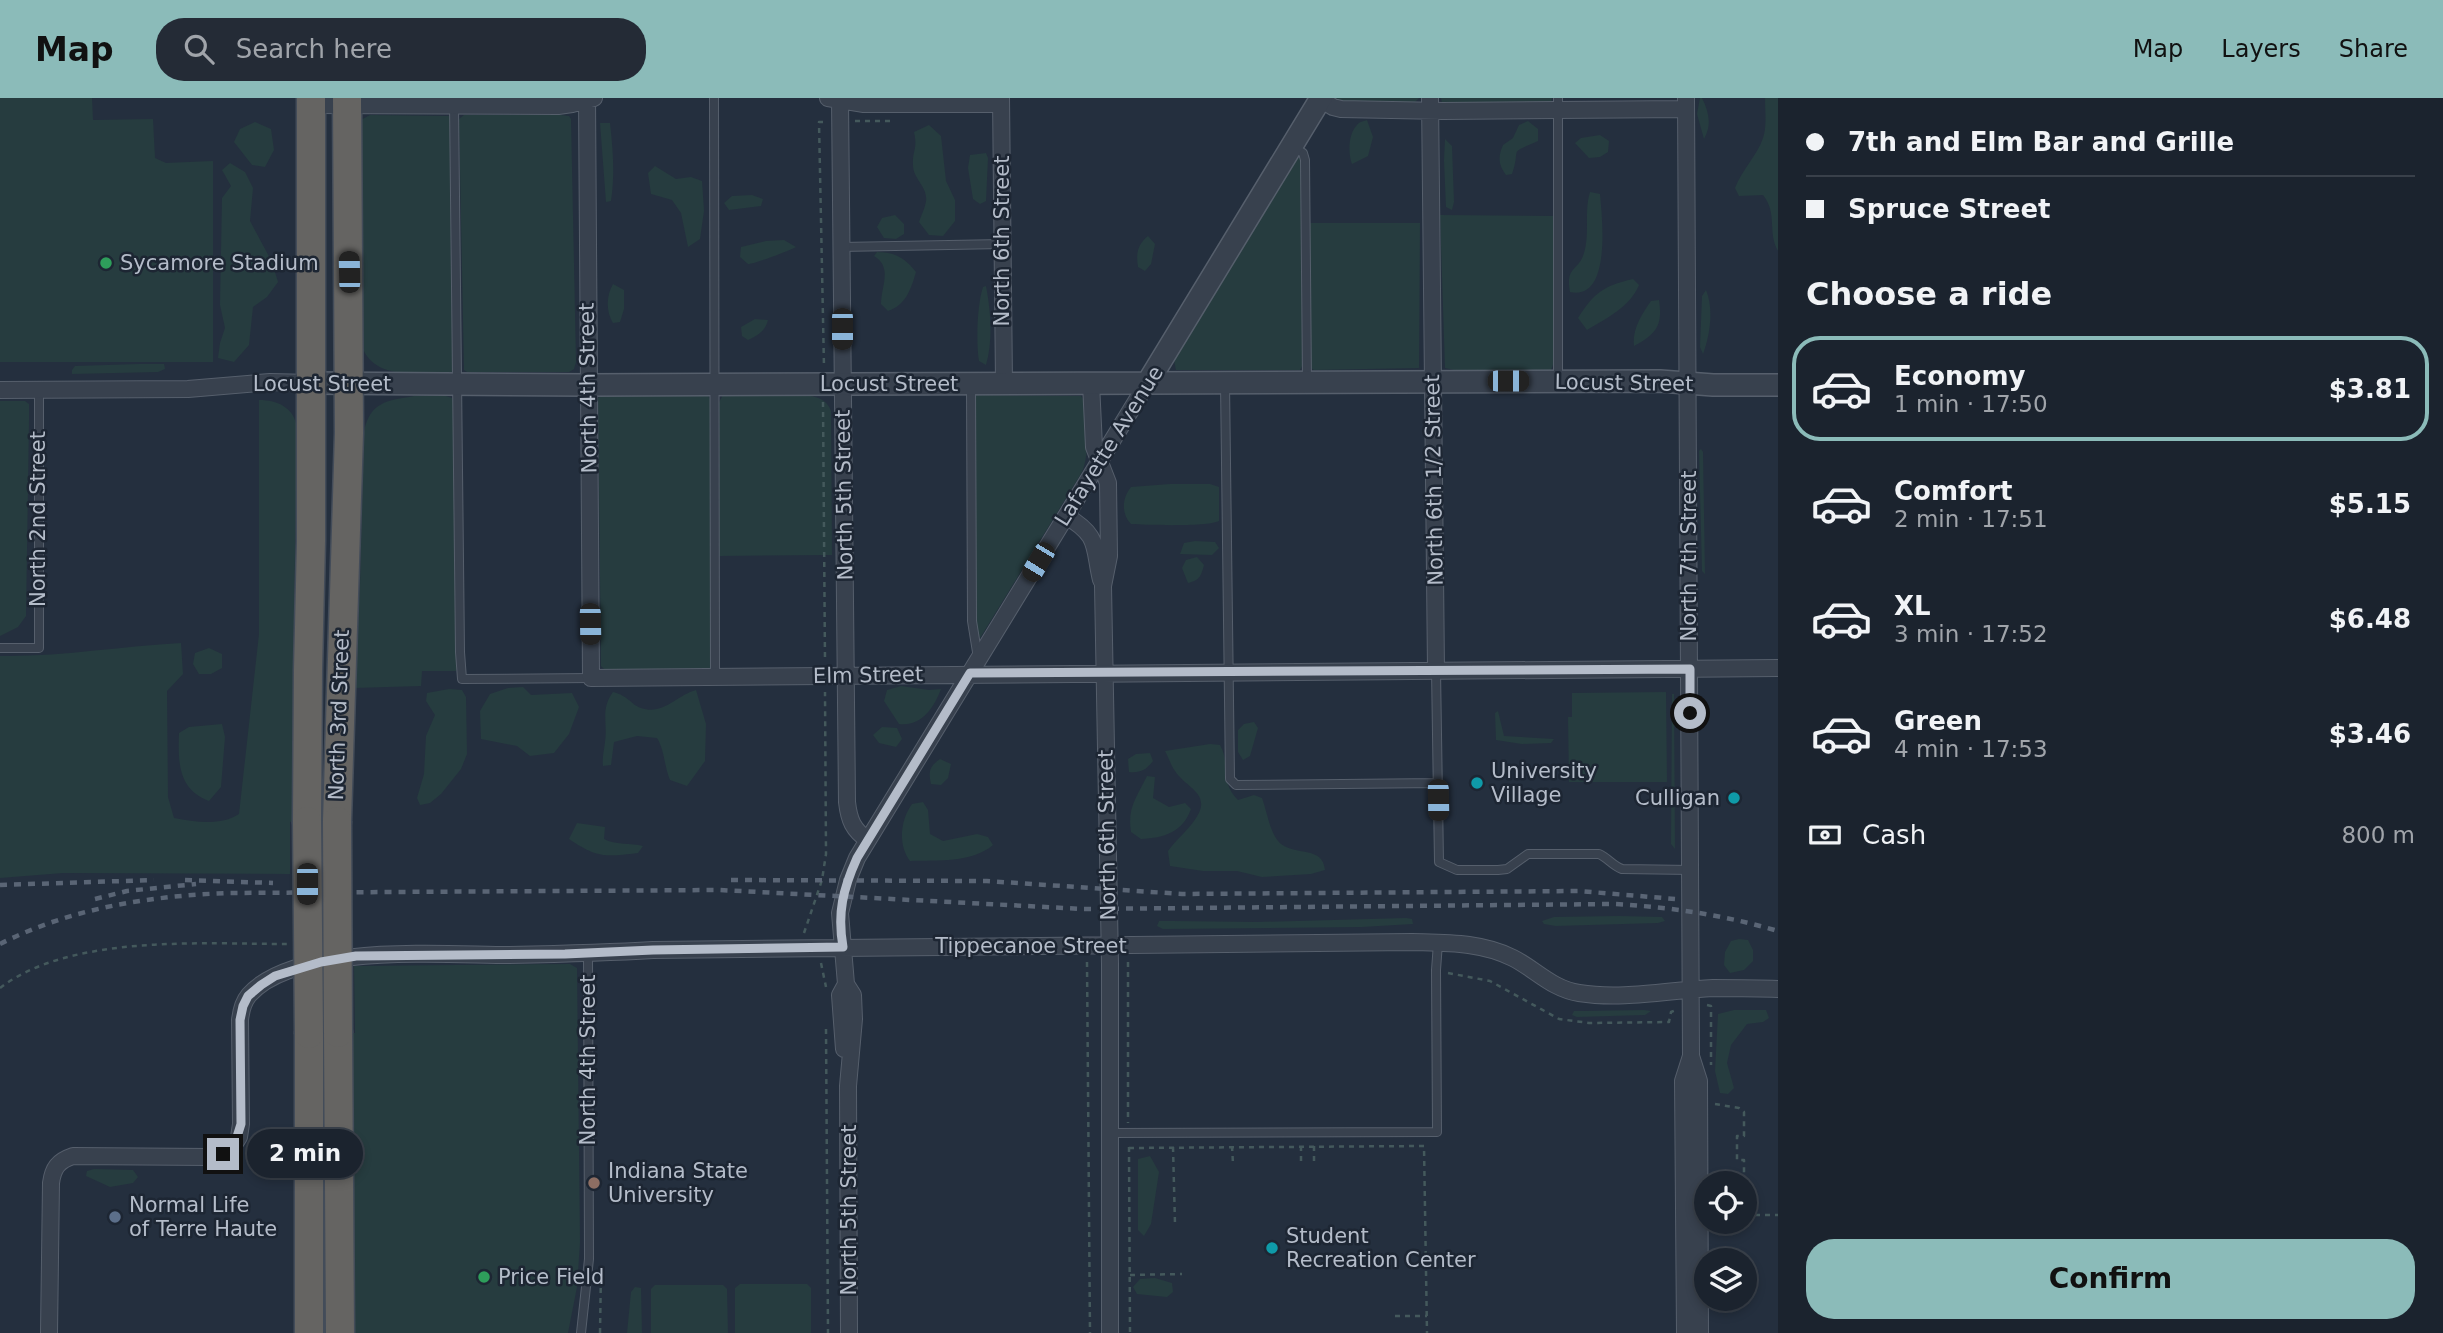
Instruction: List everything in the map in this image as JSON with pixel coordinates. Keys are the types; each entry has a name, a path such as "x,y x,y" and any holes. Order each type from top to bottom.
{"highway":[{"name":"North 3rd Street","path":"340,1333 337,821 349,384 347,101"},
{"name":"North 3rd Street","path":"309,1333 307,821 312,383 311,102"}],"street":[{"path":"1321,98 1333,107 1341,109 1431,104 1686,104"},
{"name":"Lafayette Avenue","path":"843,947 840,912 857,858 1321,98"},
{"path":"311,102 454,102 558,106 589,99"},
{"name":"North 4th Street","path":"589,99 587,385 591,678"},
{"path":"834,99 864,104 1001,101"},
{"name":"North 5th Street","path":"834,99 841,247 849,815 857,832 868,840"},
{"name":"North 6th Street","path":"1001,101 1004,383"},
{"name":"North 6th 1/2 Street","path":"1431,104 1436,670"},
{"name":"North 7th Street","path":"1686,104 1691,1056 1699,1082 1700,1333"},
{"name":"Locust Street","path":"0,390 188,389 270,382 587,385 1660,381 1778,385"},
{"name":"North 6th Street","path":"1091,383 1094,447 1108,483 1109,556 1102,586 1110,964 1110,1333"},
{"path":"1066,516 1080,524 1091,536 1102,586"},
{"name":"Elm Street","path":"591,678 1778,668"},
{"name":"Tippecanoe Street","path":"49,1333 51,1183 56,1166 62,1160 73,1156 210,1157 230,1151 239,1137 241,1124 240,1020 243,1006 254,990 275,976 321,962 356,956 588,954 653,950 843,947 1086,953 1109,944 1438,943 1477,946 1498,951 1570,992 1691,999 1711,988 1778,989"},
{"name":"North 5th Street","path":"843,947 846,984 840,995 848,1086 849,1333"},
{"name":"North 7th Street","path":"1685,1333 1683,1081 1691,1056"}],"lane":[{"path":"714,98 715,676"},
{"path":"454,102 459,384"},
{"path":"1558,104 1558,381"},
{"path":"1292,146 1303,153 1305,160 1307,382"},
{"path":"841,247 1003,244"},
{"path":"1225,382 1230,779 1236,785 1271,787 1438,783"},
{"path":"971,383 972,621 977,652 981,655"},
{"name":"Elm Street","path":"459,384 462,679 591,678"},
{"name":"North 2nd Street","path":"0,648 39,648 39,390"},
{"name":"North 6th 1/2 Street","path":"1436,670 1439,862 1457,870 1498,870 1507,869 1528,854 1599,854 1613,866 1622,869 1690,870"},
{"path":"1110,1133 1437,1132 1438,943"},
{"name":"North 4th Street","path":"581,1333 589,1259 588,954"}],"path":[{"path":"1086,953 1091,966 1128,961 1134,957"},
{"path":"1086,953 1090,1333"},
{"path":"811,964 822,965 825,998"},
{"path":"1436,970 1489,981 1545,1013 1575,1023 1669,1022 1671,1012 1691,999 1711,1006 1712,1072"},
{"path":"825,1025 828,1333"},
{"path":"1712,1103 1739,1108 1744,1112 1744,1136 1737,1136 1737,1160 1744,1160 1744,1171"},
{"path":"1233,1132 1233,1164"},
{"path":"1301,1132 1301,1163"},
{"path":"1314,1132 1314,1163"},
{"path":"1172,1133 1175,1224"},
{"path":"1129,1148 1424,1146 1427,1333"},
{"path":"1757,1215 1778,1215"},
{"path":"1130,1275 1182,1274"},
{"path":"1395,1317 1427,1316"}],"green space":[{"name":"Sycamore Stadium","path":"0,98 92,98 93,120 153,119 155,158 166,163 213,161 213,362 0,362"},
{"path":"1333,98 1419,98 1415,102 1342,103"},
{"path":"1441,98 1552,98 1551,103 1449,105 1442,103"},
{"path":"1700,98 1709,118 1704,139 1697,114"},
{"path":"1765,98 1778,98 1778,251 1768,202 1763,195 1739,196 1735,188 1763,138"},
{"path":"370,115 449,116 452,119 454,371 451,372 400,373 388,370 377,366 362,347 359,121"},
{"path":"464,115 561,115 571,119 576,362 574,369 569,372 464,370 459,119"},
{"path":"1367,120 1373,137 1368,156 1352,164 1349,150 1352,133 1358,124"},
{"path":"1528,121 1538,129 1538,141 1518,150 1512,174 1506,175 1500,160 1503,145 1513,138 1519,125"},
{"path":"255,122 271,129 274,150 265,167 252,165 234,142 240,129"},
{"path":"600,123 610,123 612,142 611,201 606,202"},
{"path":"929,125 941,136 946,181 955,200 955,221 943,236 929,235 919,222 926,196 914,170 914,132"},
{"path":"1600,135 1609,141 1608,152 1600,157 1589,158 1575,143 1581,138"},
{"path":"1445,139 1452,146 1452,210 1446,207"},
{"path":"986,153 986,201 980,204 973,199 968,168 970,155"},
{"path":"1297,157 1302,159 1300,370 1176,370 1174,360"},
{"path":"230,163 245,172 253,188 250,221 272,262 278,282 267,297 253,307 249,345 234,362 218,358 225,328 220,305 222,198 231,186 222,170"},
{"path":"655,166 676,179 691,177 702,181 704,211 700,239 688,247 681,213 672,200 651,194 648,173"},
{"path":"1590,192 1600,194 1602,255 1593,284 1583,291 1570,292 1569,277 1582,259 1586,245"},
{"path":"752,195 763,199 761,206 729,210 724,203 732,196"},
{"path":"895,215 904,224 904,234 896,239 884,238 877,227 882,218"},
{"path":"1440,215 1555,216 1555,359 1551,370 1445,368"},
{"path":"1309,223 1420,223 1419,368 1311,368"},
{"path":"1148,236 1155,244 1151,264 1145,271 1138,267 1137,254 1139,246"},
{"path":"784,240 796,247 748,264 740,257 741,247"},
{"path":"877,252 899,257 916,272 903,301 888,311 881,304 885,272 880,261 874,256"},
{"path":"1633,279 1639,285 1630,300 1587,330 1578,318 1589,302 1607,288"},
{"path":"613,284 624,290 624,309 620,322 613,323 608,304"},
{"path":"986,286 990,346 986,365 979,361 977,334 981,295 983,287"},
{"path":"1706,290 1710,305 1710,322 1703,354 1700,347 1702,296"},
{"path":"1659,300 1659,323 1653,333 1634,346 1636,328 1641,316 1651,301"},
{"path":"755,319 768,320 761,332 748,340 742,336 741,327"},
{"path":"164,364 165,369 158,372 72,374 75,366"},
{"path":"443,395 452,398 454,402 457,668 456,671 422,671 421,686 354,688 364,431 376,408 388,401 414,396"},
{"path":"708,395 711,402 711,668 605,670 601,666 598,398"},
{"path":"723,395 806,395 821,399 827,404 831,411 832,555 719,556 718,404"},
{"path":"976,395 1081,396 1086,411 1088,433 1082,472 980,638 975,628"},
{"path":"259,400 284,406 289,410 297,427 293,821 290,822 290,874 63,873 0,878 0,656 46,655 181,643 183,674 167,691 168,797 174,818 216,822 239,814 259,634"},
{"path":"0,401 25,401 29,404 29,420 26,616 18,627 0,636"},
{"path":"1701,449 1703,452 1705,574 1702,571"},
{"path":"1210,484 1219,487 1219,521 1190,525 1131,524 1124,506 1131,487"},
{"path":"1215,542 1219,548 1212,555 1180,554 1184,543"},
{"path":"1197,557 1204,565 1202,572 1198,579 1188,583 1182,568 1186,560"},
{"path":"209,648 222,654 222,668 211,674 199,674 193,664 195,653"},
{"path":"901,686 941,689 926,715 914,722 899,724 884,701 887,690"},
{"path":"523,687 531,695 572,693 579,707 569,734 554,753 530,756 517,746 481,739 480,711 490,694 508,688"},
{"path":"449,689 462,690 466,697 467,754 461,769 441,794 430,803 420,805 417,798 424,774 426,736 435,715 426,701 427,693"},
{"path":"696,690 706,724 705,761 687,786 670,780 657,738 637,736 614,742 611,765 603,766 606,710 613,692 649,710 663,707"},
{"path":"1666,692 1667,782 1569,782 1568,717 1572,717 1572,693"},
{"path":"1674,694 1675,849 1671,844"},
{"path":"1498,711 1504,736 1554,739 1551,743 1522,744 1496,740 1495,713"},
{"path":"1254,722 1258,728 1250,756 1243,760 1238,752 1238,730 1244,724"},
{"path":"222,724 225,737 221,787 209,801 191,790 182,774 179,733 189,727"},
{"path":"882,727 897,728 902,739 896,747 879,743 873,735"},
{"path":"1220,745 1229,786 1238,800 1254,795 1262,798 1277,840 1287,848 1314,854 1323,862 1325,870 1311,874 1262,877 1237,871 1203,871 1170,866 1168,851 1194,821 1201,804 1200,798 1174,769 1165,751"},
{"path":"1150,753 1153,761 1148,767 1129,772 1128,759 1136,754"},
{"path":"940,759 951,764 948,778 941,785 931,784 931,769"},
{"path":"1147,776 1155,777 1153,798 1169,807 1185,803 1191,809 1183,823 1172,832 1141,839 1131,832 1130,816"},
{"path":"923,802 928,810 930,834 943,841 977,834 988,837 993,845 965,858 910,861 902,840 903,825 912,804"},
{"path":"577,823 605,827 604,839 608,841 643,846 638,853 594,853 569,839"},
{"path":"1554,917 1662,917 1665,921 1556,926 1544,924 1542,921"},
{"path":"1412,919 1413,924 1163,929 1157,926 1159,921 1256,922"},
{"path":"1748,940 1753,950 1753,961 1744,970 1730,973 1724,965 1725,952 1731,941"},
{"path":"570,964 577,968 580,1242 577,1287 568,1333 353,1333 354,966"},
{"path":"1734,1010 1766,1010 1769,1018 1763,1022 1747,1024 1731,1045 1727,1063 1734,1088 1728,1094 1720,1093 1715,1071 1718,1014"},
{"path":"1574,1011 1651,1011 1645,1015 1572,1015"},
{"path":"1150,1156 1159,1172 1151,1224 1144,1236 1138,1230 1138,1159"},
{"path":"133,1170 138,1177 133,1183 110,1187 86,1176 87,1171"},
{"path":"1155,1278 1172,1283 1173,1292 1167,1297 1137,1294 1133,1287 1140,1279"},
{"path":"740,1284 807,1284 811,1288 811,1333 735,1333 735,1288"},
{"path":"655,1285 723,1285 727,1289 728,1333 651,1333 651,1289"},
{"path":"635,1287 641,1288 642,1333 627,1333 631,1292"}],"railway":[{"path":"0,885 154,880"},
{"path":"185,880 273,883"},
{"path":"731,880 987,881 1182,894 1579,891 1675,899"},
{"path":"95,899 127,891 196,884"},
{"path":"0,944 54,921 111,906 169,897 228,893 720,890 1084,909 1614,904 1697,913 1778,931"}],"place":[{"name":"Sycamore Stadium","path":"106,263"},
{"name":"University Village","path":"1477,783"},
{"name":"Culligan","path":"1734,798"},
{"name":"Indiana State University","path":"594,1183"},
{"name":"Normal Life of Terre Haute","path":"115,1217"},
{"name":"Student Recreation Center","path":"1272,1248"},
{"name":"Price Field","path":"484,1277"}],"route":[{"path":"223,1154 234,1146 241,1124 240,1020 243,1006 248,996 261,985 275,976 297,968 356,956 843,947 840,912 857,858 970,673 1690,669 1690,713"}]}
